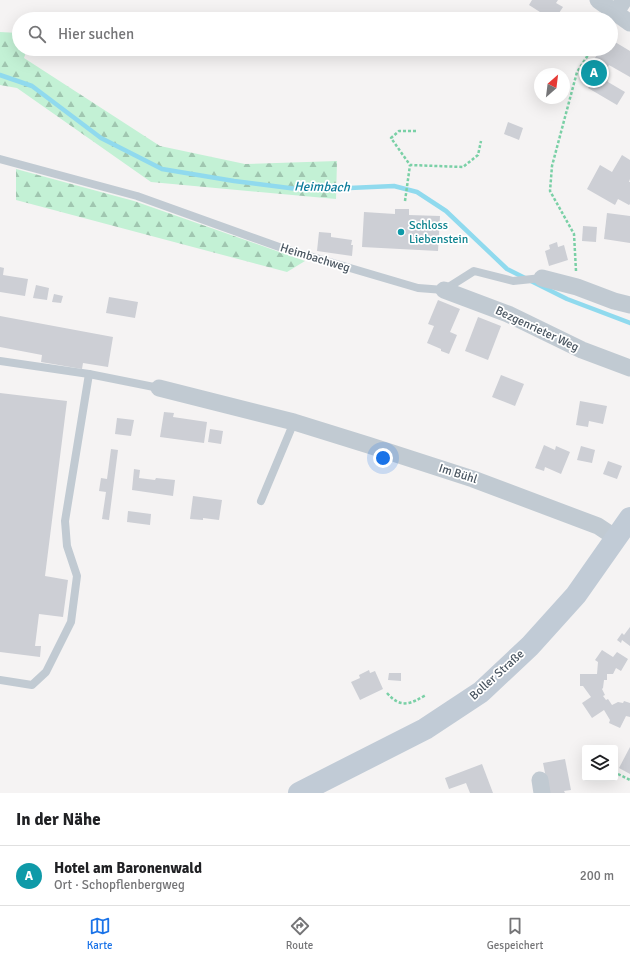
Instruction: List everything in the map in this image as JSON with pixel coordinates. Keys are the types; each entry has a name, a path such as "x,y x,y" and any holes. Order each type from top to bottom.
{"main road":[{"name":"Boller Straße","path":"299,793 425,729 481,692 530,646 576,595 630,518"}],"street":[{"path":"598,0 620,6 630,22"},
{"path":"542,278 577,287 614,301 630,305"},
{"name":"Bezgenrieter Weg","path":"444,290 508,314 582,350 630,368"},
{"name":"Im Bühl","path":"159,388 294,422 473,478 598,526 616,538"}],"lane":[{"name":"Heimbachweg","path":"0,159 137,196 282,248 341,266 418,288 444,290"},
{"path":"444,290 474,270 514,281 542,278"},
{"path":"0,361 89,374 159,388"},
{"path":"0,680 32,685 46,672 71,622 77,576 67,546 65,521 89,374"},
{"path":"261,502 294,422"}],"path":[{"path":"577,287 574,234 550,191 552,166 577,72 587,56"},
{"path":"406,201 410,165 391,138 399,131 416,131"},
{"path":"410,165 463,167 478,155 481,141"},
{"path":"387,693 393,700 403,704 412,703 426,695"},
{"path":"618,774 630,780"}],"green space":[{"path":"0,32 12,33 12,56 25,56 24,58 160,146 245,164 337,161 336,199 151,182 17,88 0,85"},
{"path":"16,169 134,201 305,261 287,272 16,200"}],"building":[{"path":"532,0 558,0 556,3 563,7 560,12 540,12 529,5"},
{"path":"618,44 630,51 630,77 609,65 601,78 607,79 608,82 625,92 617,105 588,88 590,85 581,80 587,68 589,69 596,56 618,56"},
{"path":"508,122 523,128 519,140 504,134"},
{"path":"622,155 630,160 630,204 629,205 618,199 615,205 587,189 600,165 612,172"},
{"name":"Schloss Liebenstein","path":"395,209 409,209 409,215 440,216 438,251 362,247 364,212 395,214"},
{"path":"607,213 630,216 630,243 604,239"},
{"path":"583,226 597,227 596,242 582,241"},
{"path":"319,232 331,233 331,237 352,240 352,256 317,251"},
{"path":"557,242 558,247 564,245 568,260 549,266 545,251 550,249 549,245"},
{"path":"0,267 4,268 3,275 28,279 25,296 0,292"},
{"path":"36,285 49,288 47,300 33,298"},
{"path":"54,294 63,296 61,303 52,302"},
{"path":"109,297 138,302 135,318 106,313"},
{"path":"438,300 460,309 450,332 457,335 449,354 427,343 434,326 428,324"},
{"path":"0,316 113,337 108,367 83,363 82,369 41,362 42,355 0,347"},
{"path":"478,317 501,326 488,360 465,351"},
{"path":"501,375 524,384 515,406 492,397"},
{"path":"0,393 67,401 45,576 68,580 63,617 39,614 35,646 41,646 40,657 0,652"},
{"path":"580,401 607,406 603,424 589,421 588,427 576,425"},
{"path":"164,412 174,413 173,417 207,422 204,443 160,437"},
{"path":"117,418 134,420 131,436 115,434"},
{"path":"210,429 223,431 221,444 208,442"},
{"path":"544,445 555,450 556,446 570,452 561,474 545,467 544,471 535,468"},
{"path":"581,446 595,450 592,463 577,460"},
{"path":"111,449 118,450 109,520 102,519 106,492 99,491 101,478 107,479"},
{"path":"608,461 622,466 617,479 603,474"},
{"path":"134,469 140,470 139,478 175,480 173,496 132,490"},
{"path":"193,496 222,500 219,520 203,518 203,520 190,519"},
{"path":"128,511 151,514 150,525 127,522"},
{"path":"630,627 630,646 622,640 621,643 617,640 622,633 624,635"},
{"path":"602,650 613,657 617,652 628,659 621,671 616,668 613,674 607,674 607,680 604,680 602,689 605,695 603,696 606,700 608,699 612,705 618,702 623,703 624,701 630,703 630,717 626,716 620,728 609,723 610,720 604,710 592,718 582,703 591,697 583,686 580,686 580,674 597,674 598,662 595,660"},
{"path":"369,670 370,673 375,671 383,689 360,700 351,682 360,678 359,675"},
{"path":"389,673 401,673 401,681 388,680"},
{"path":"630,747 630,774 619,768"},
{"path":"565,759 571,790 564,791 565,793 549,793 543,763"},
{"path":"482,764 493,793 470,793 466,783 449,789 445,778"}],"waterway":[{"name":"Heimbach","path":"0,75 32,86 101,138 162,169 234,181 305,190 394,186 417,192 446,211 507,269 567,299 630,323"}],"place":[{"name":"Hotel am Baronenwald","path":"594,73"},
{"name":"Schloss Liebenstein","path":"401,232"}]}
